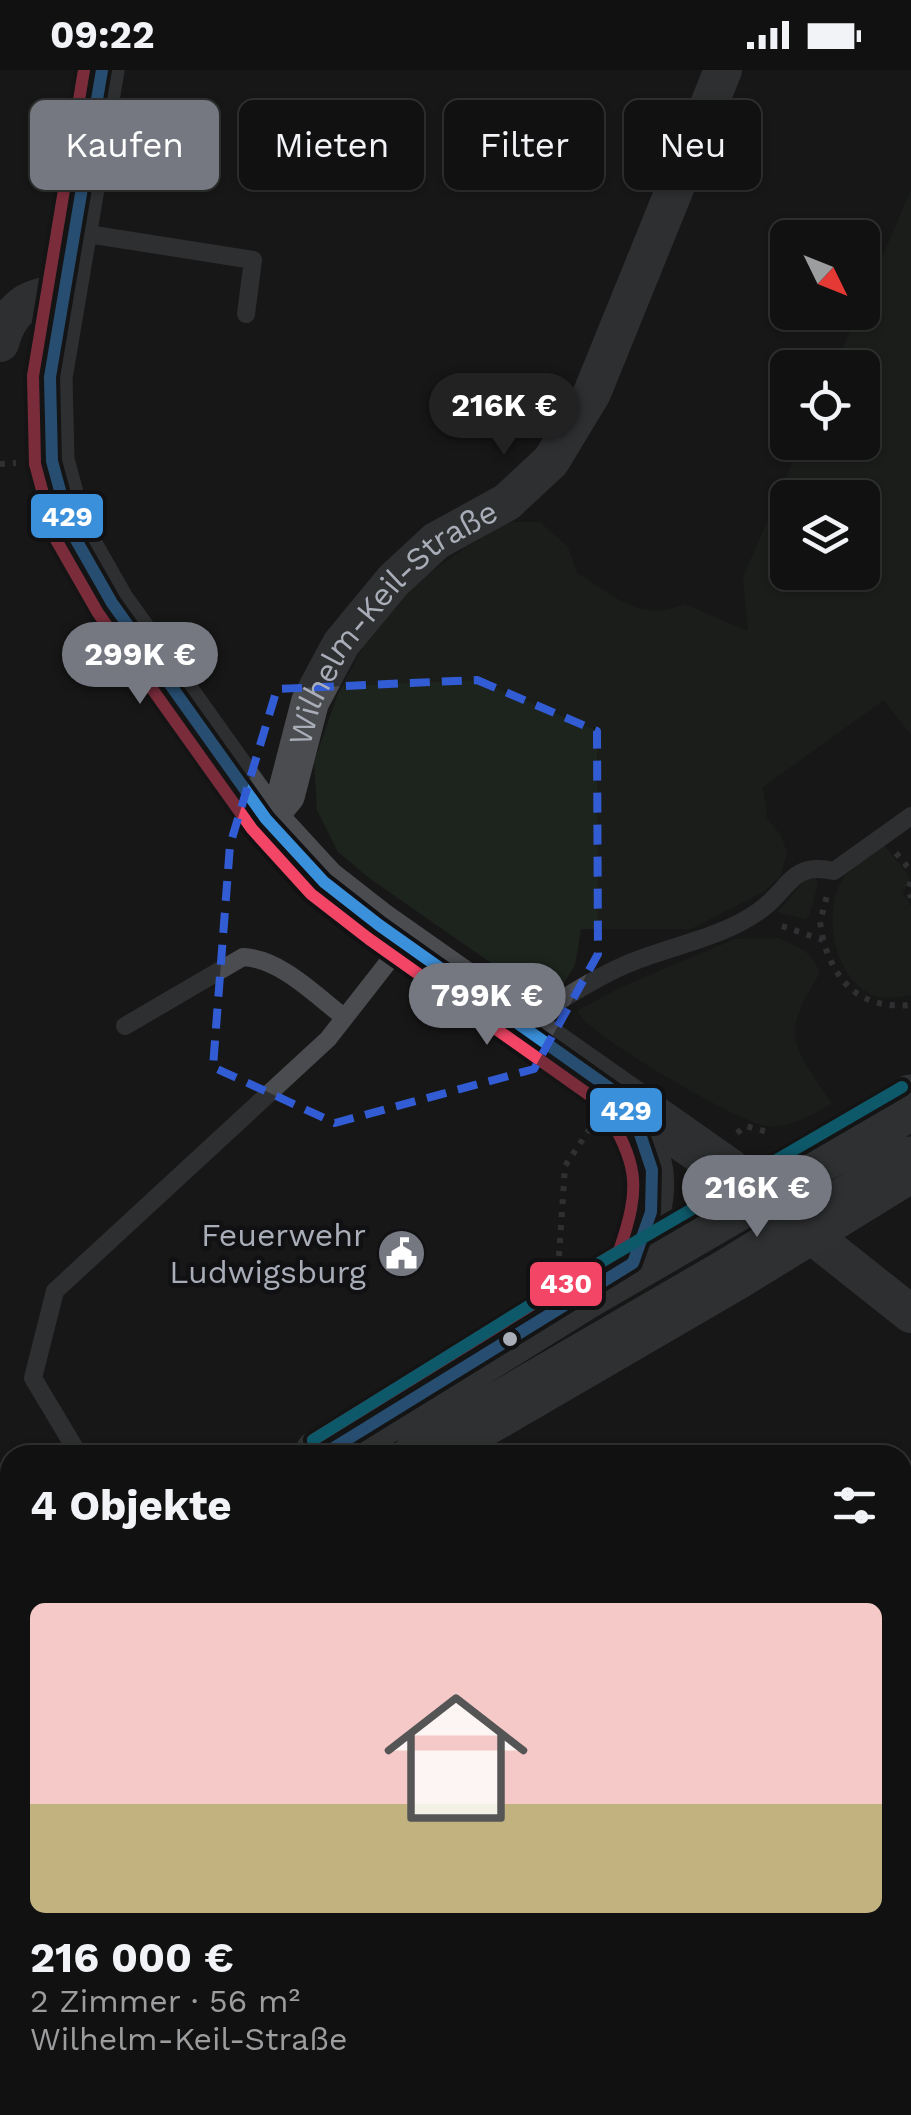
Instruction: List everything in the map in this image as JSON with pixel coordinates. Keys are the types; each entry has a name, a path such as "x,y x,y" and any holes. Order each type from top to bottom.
{"main road":[{"path":"338,1445 578,1296 911,1102"},
{"path":"438,1445 911,1164"},
{"path":"578,1296 616,1296 626,1312 626,1325 616,1341"}],"street":[{"path":"102,70 50,378 52,461 72,531 112,603 266,819 324,882 755,1192 911,1314"},
{"name":"Wilhelm-Keil-Straße","path":"266,819 286,796 310,702 342,644 393,581 436,541 507,502 551,461 592,393 723,70"},
{"path":"0,343 5,322 24,303 40,294 62,294"},
{"path":"615,1092 640,1134 652,1170 651,1212 633,1264"}],"lane":[{"path":"73,232 253,260 246,314"},
{"path":"520,1025 623,966 746,920 763,909 800,871 814,867 834,872 911,816"},
{"path":"74,1445 32,1378 55,1291 313,1052 403,942"},
{"path":"125,1026 243,958 260,958 276,967 344,1017"}],"path":[{"path":"834,872 820,922 828,956 841,976 868,1002 887,1007 911,1005"},
{"path":"911,882 911,898"},
{"path":"746,920 767,922 823,940"},
{"path":"578,1296 558,1252 565,1166 615,1092"}],"highlighted area":[{"path":"477,680 597,731 598,954 534,1069 335,1123 213,1067 230,845 277,689"}],"shaded area":[{"path":"911,190 911,735 884,700 763,787 767,818 782,837 787,853 781,875 765,891 691,929 581,929 575,965 565,982 549,990 531,991 338,852 317,810 314,762 337,696 372,630 425,576 507,522 540,522 568,547 577,573 628,604 654,611 684,604 748,631 743,577 770,515 770,590 880,590 880,480 785,480 794,460 880,460 880,350 842,350 850,330 880,330 880,262"},
{"path":"884,845 910,877 903,893 911,906 911,995 892,998 873,995 850,976 833,931 839,886 859,863"},
{"path":"807,877 815,877 818,885 809,916 805,919 778,912"},
{"path":"778,938 809,955 820,973 799,1013 796,1041 832,1104 792,1123 767,1126 726,1110 664,1076 607,1038 577,1011 621,987 735,939"}],"transit line":[{"name":"430","path":"84,70 33,376 35,464 55,538 98,613 252,829 311,894 602,1104 623,1143 633,1175 631,1208 619,1251 313,1440"},
{"name":"429","path":"102,70 50,377 52,461 71,531 112,603 266,819 324,882 615,1092 640,1134 652,1170 651,1212 633,1263 338,1445"},
{"path":"313,1440 577,1276 902,1087"}],"place":[{"name":"Feuerwehr Ludwigsburg","path":"401,1253"}]}
